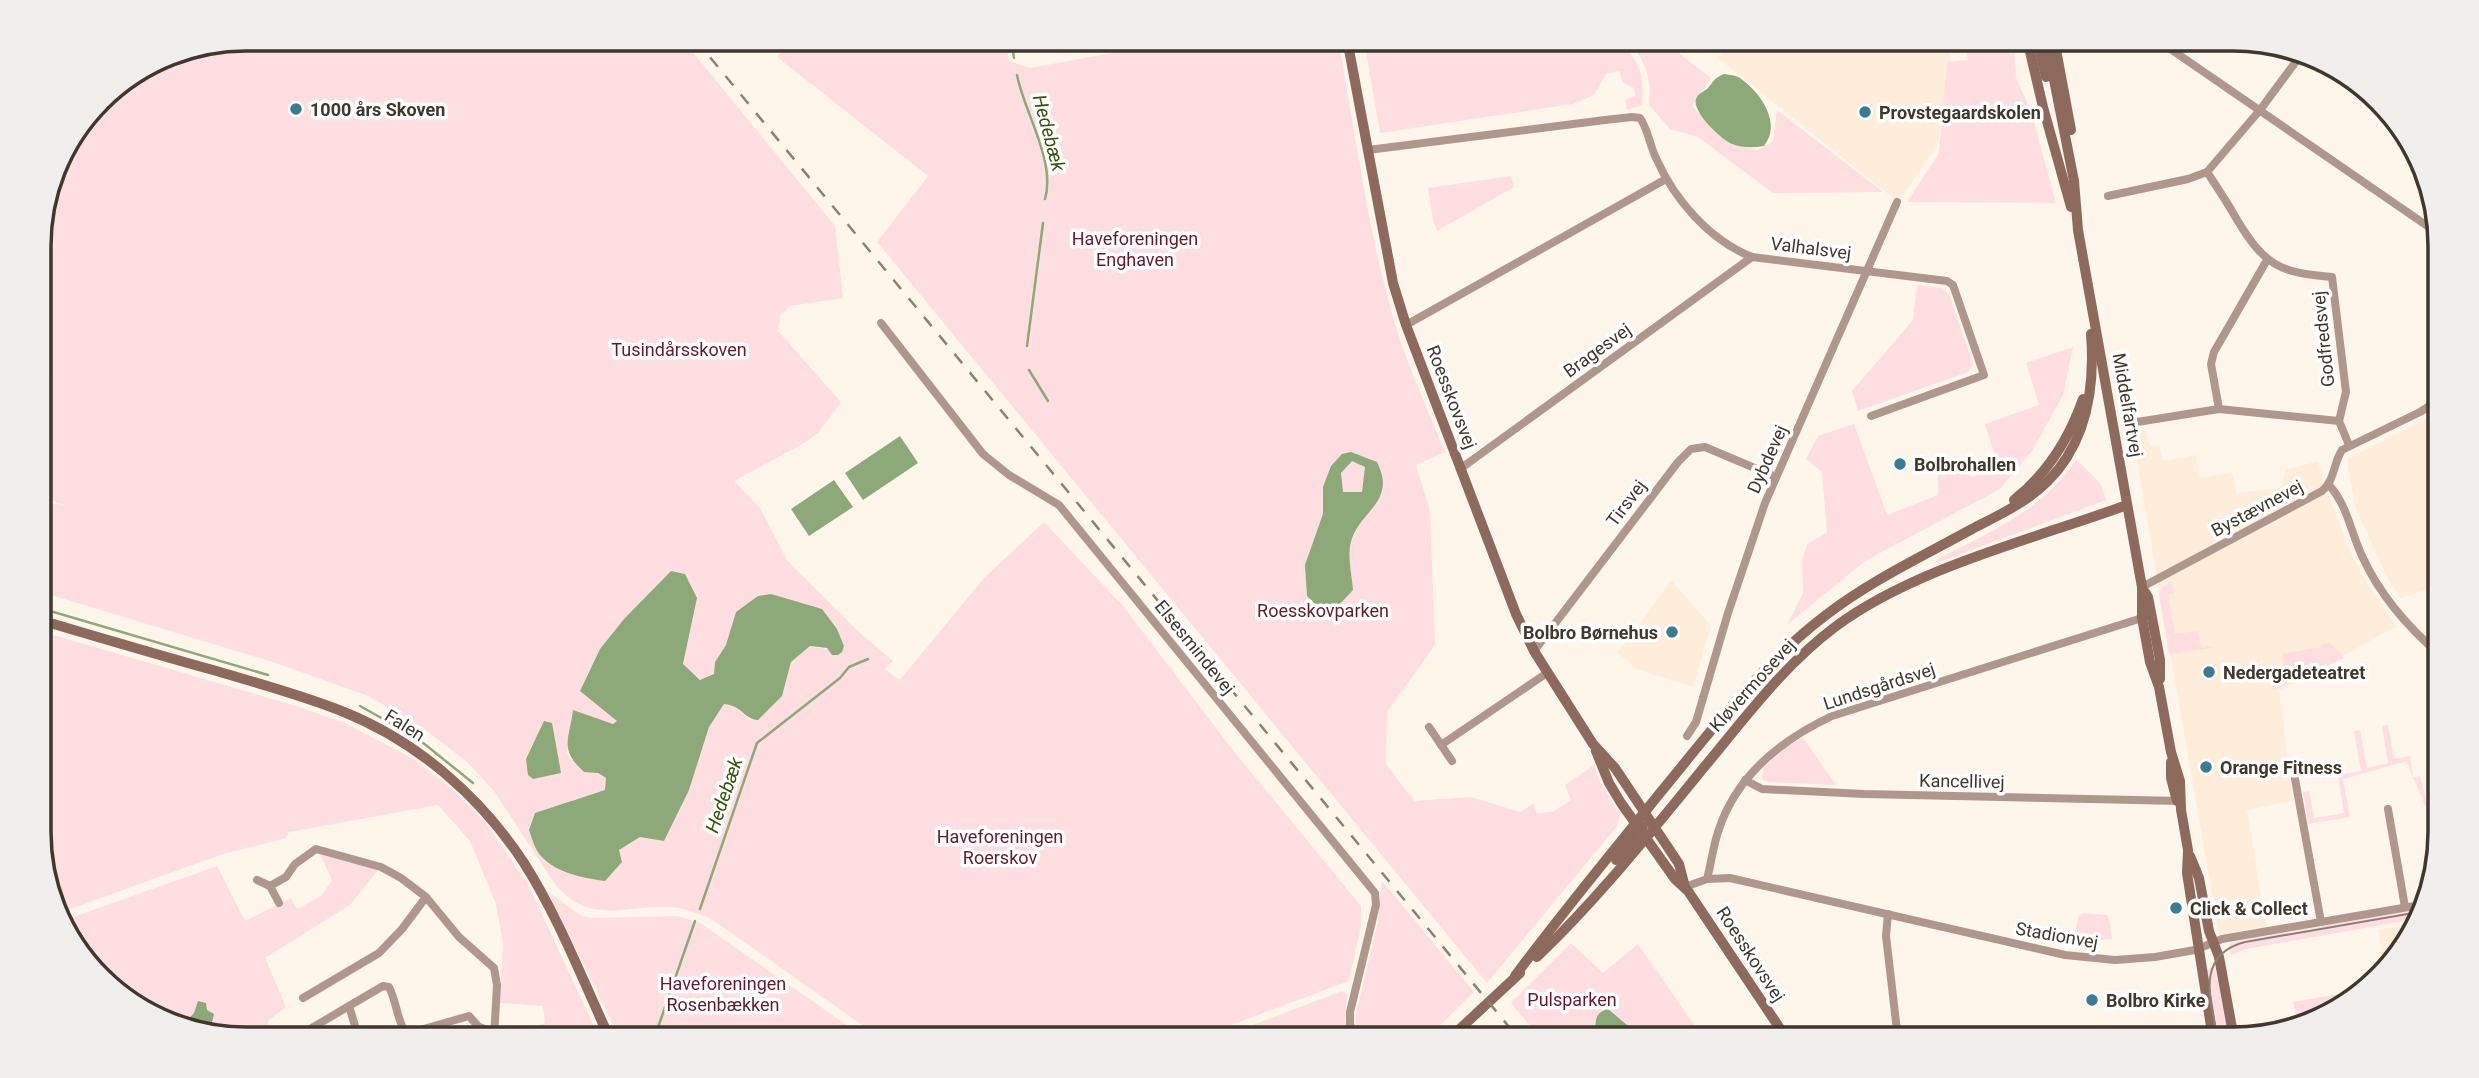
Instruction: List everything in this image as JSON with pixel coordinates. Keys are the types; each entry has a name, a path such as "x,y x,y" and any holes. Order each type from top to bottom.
{"street":[{"name":"Roesskovsvej","path":"1349,51 1394,282 1406,325 1460,469 1516,614 1534,651 1593,744 1615,768 1645,825"},
{"name":"Middelfartvej","path":"2030,51 2078,230 2142,587 2143,618 2150,662 2159,687 2171,752 2171,778 2180,804 2188,850 2199,878 2209,931 2220,963 2232,1027"},
{"path":"2040,51 2046,77 2060,112"},
{"name":"Middelfartvej","path":"2048,51 2074,181 2078,230"},
{"path":"2056,51 2076,160 2074,181"},
{"path":"2173,51 2427,226"},
{"path":"2108,197 2207,172 2260,110 2296,61"},
{"name":"Valhalsvej","path":"1368,150 1640,118 1666,179 1678,198 1731,247 1752,257 1947,281 1953,285 1984,375 1871,416"},
{"name":"Godfredsvej","path":"2207,172 2255,248 2267,260 2298,273 2333,277 2346,391 2339,421"},
{"path":"1406,325 1666,179"},
{"name":"Dybdevej","path":"1687,736 1696,722 1747,551 1776,477 1897,202"},
{"name":"Bragesvej","path":"1460,469 1752,257"},
{"path":"2219,409 2211,364 2214,352 2267,260"},
{"name":"Kløvermosevej","path":"1462,1027 1569,927 1592,901 1604,875 1645,825 1702,741 1791,642 1868,587 2027,499 2048,481 2067,457 2081,427 2090,395 2093,352 2087,279"},
{"name":"Elsesmindevej","path":"881,323 983,454 1009,475 1059,505 1375,893 1376,905 1350,1012 1351,1027"},
{"path":"2137,422 2219,409 2339,421 2349,446 2428,407"},
{"name":"Bystævnevej","path":"2142,587 2322,491 2329,485 2336,459 2349,446"},
{"name":"Tirsvej","path":"1534,651 1678,462 1691,449 1705,447 1776,477"},
{"path":"2329,485 2340,499 2363,559 2401,616 2428,643"},
{"name":"Kløvermosevej","path":"1516,976 1645,825 1764,694 1801,654 1836,626 1875,601 1943,570 2127,505"},
{"name":"Middelfartvej","path":"2142,587 2148,597 2160,660 2159,687"},
{"name":"Lundsgårdsvej","path":"1707,879 1718,831 1745,780 1767,756 1800,731 1832,716 2143,618"},
{"name":"Falen","path":"51,623 299,695 346,712 379,728 445,773 502,832 525,865 604,1027"},
{"path":"1441,745 1547,673"},
{"path":"1429,727 1452,761"},
{"name":"Roesskovsvej","path":"1593,744 1608,783 1679,864 1685,887 1779,1027"},
{"path":"2295,779 2321,922"},
{"name":"Kancellivej","path":"1745,780 1762,789 2180,804"},
{"path":"2388,809 2404,907"},
{"path":"270,886 286,877 295,864 316,849 381,867 401,878 426,897 459,937 494,968 498,985 494,1027"},
{"name":"Middelfartvej","path":"2188,850 2187,873 2211,1027"},
{"name":"Stadionvej","path":"1685,887 1707,879 1730,878 2065,955 2126,960 2199,949 2213,943 2413,906"},
{"path":"257,880 270,886 279,903"},
{"path":"303,998 379,953 402,929 426,897"},
{"path":"1888,914 1886,936 1897,1027"},
{"path":"311,1027 383,986 389,987 402,1027"},
{"path":"349,1006 355,1027"},
{"path":"430,1027 469,1016 480,1027"}],"shaded area":[{"name":"Provstegaardskolen","path":"1724,51 1949,51 1953,75 1936,148 1898,202 1718,58"},
{"path":"1724,74 1738,77 1748,84 1767,109 1771,128 1764,146 1732,144 1721,137 1698,111 1697,97 1716,78"},
{"path":"2428,416 2428,589 2401,598 2387,577 2355,506 2347,459"},
{"path":"2144,429 2150,446 2159,445 2163,461 2196,455 2200,478 2232,472 2237,493 2281,488 2286,470 2318,461 2330,502 2349,549 2367,584 2397,626 2279,691 2293,801 2247,810 2266,926 2219,935 2133,438"},
{"path":"900,436 918,463 863,500 845,473"},
{"path":"1351,452 1377,462 1382,476 1382,488 1374,507 1354,534 1350,546 1353,590 1338,606 1318,607 1307,596 1305,565 1323,514 1323,487 1331,466 1342,454","holes":["1352,461 1365,467 1362,492 1343,492 1341,473"]},
{"path":"834,480 853,507 809,536 791,509"},
{"path":"671,571 685,574 697,598 683,664 700,680 714,674 715,662 726,645 736,612 758,596 771,594 822,609 837,629 844,646 842,652 832,655 827,648 810,646 791,662 782,696 758,720 736,707 724,704 709,727 689,790 664,841 640,837 619,850 622,862 605,881 570,874 554,867 541,856 529,830 535,813 605,790 606,778 598,773 584,772 568,750 573,710 613,724 617,721 580,691 600,649 624,619"},
{"name":"Bolbro Børnehus","path":"1671,580 1711,626 1693,687 1633,668 1617,652"},
{"path":"544,721 552,723 561,773 533,779 528,775 526,759"},
{"path":"2405,925 2383,957 2378,930"},
{"path":"198,1001 206,1003 207,1010 214,1014 212,1024 189,1018"},
{"path":"1608,1009 1631,1027 1596,1027 1597,1017"}],"green space":[{"path":"692,51 835,226 843,298 790,306 780,316 778,331 841,402 818,433 806,442 734,481 760,508 787,560 859,632 893,661 884,669 900,680 984,578 1044,522 1123,606 1232,749 1361,906 1361,924 1349,981 1226,1027 865,1027 710,918 679,908 599,910 569,898 555,884 494,791 467,762 422,727 368,696 276,663 51,595 51,503 65,505 51,501 52,221 57,196 77,148 91,127 127,91 148,77 183,61 221,52","holes":["671,571 697,598 683,664 701,680 714,674 715,662 726,645 736,612 842,652 810,646 791,662 782,696 751,720 737,706 724,704 709,727 689,790 640,837 619,850 622,862 572,800 605,791 606,778 570,759 567,752 573,711 613,724 618,720 580,691 600,649 624,619"]},
{"name":"Haveforeningen Enghaven","path":"782,51 1008,51 1009,61 1030,68 1123,51 1340,51 1384,283 1404,351 1445,452 1416,465 1430,511 1435,645 1387,712 1386,764 1414,801 1471,797 1520,812 1533,804 1537,813 1552,812 1571,800 1565,785 1594,765 1599,780 1620,815 1617,826 1487,983 877,242 928,176 777,57"},
{"path":"1366,51 1629,51 1639,69 1643,84 1642,105 1627,110 1625,100 1635,96 1634,88 1622,82 1620,71 1606,74 1594,95 1573,104 1380,133"},
{"path":"1636,51 1677,51 1711,78 1692,106 1730,144 1758,150 1773,141 1777,110 1883,192 1773,193 1698,137 1670,129 1649,105 1648,77"},
{"path":"1966,51 2014,51 2016,78 2031,111 2056,203 1907,202 1939,153 1947,62 1968,60"},
{"path":"1511,176 1514,187 1437,231 1428,188"},
{"path":"1917,285 1942,288 1949,294 1973,364 1968,372 1858,411 1852,391 1913,320"},
{"path":"2073,347 2063,395 2032,451 2000,489 1865,561 1787,625 1803,593 1802,560 1808,543 1827,533 1822,472 1806,459 1818,436 1854,424 1887,515 1938,495 1938,474 1962,460 1971,477 1999,469 1985,424 2039,405 2026,363"},
{"path":"2076,459 2100,483 2106,500 1937,563 1936,560 2031,507 2063,477"},
{"path":"2172,583 2175,593 2168,595 2175,634 2198,631 2201,648 2212,648 2169,654 2159,594 2163,587"},
{"path":"51,634 296,706 345,723 415,760 450,787 482,818 527,882 594,1027 534,1027 545,1023 543,1006 500,1003 503,943 496,904 470,841 438,805 289,832 286,838 220,855 67,910 57,882 52,857"},
{"path":"2330,643 2344,658 2273,690 2269,674 2273,673 2273,668 2284,666 2282,654"},
{"path":"2388,725 2394,759 2410,756 2413,777 2407,761 2343,779 2350,817 2308,824 2303,792 2309,791 2314,818 2344,813 2338,775 2361,771 2354,731 2360,730 2367,768 2388,763 2382,726"},
{"path":"1803,738 1836,785 1768,782 1762,779 1764,767 1788,746"},
{"path":"2420,776 2428,805 2425,806 2413,777"},
{"path":"320,854 378,870 350,905 265,958 286,1007 269,1020 267,1027 213,1024 214,1019 194,1013 189,1018 183,1017 148,1001 108,970 91,951 71,918 217,866 245,921 291,898 297,909 321,896 332,880"},
{"path":"1382,881 1474,992 1438,1027 1356,1027 1356,1014 1378,921"},
{"name":"Haveforeningen Rosenbækken","path":"548,892 582,916 677,916 700,923 850,1027 614,1027"},
{"path":"2411,910 2407,921 2246,949 2231,955 2229,944"},
{"path":"2079,915 2107,915 2112,939 2074,937"},
{"name":"Pulsparken","path":"1571,943 1603,973 1638,944 1696,1027 1531,1027 1511,1003"},
{"path":"2215,967 2227,1027 2213,1027 2206,969"},
{"path":"1342,991 1347,994 1347,1027 1248,1027"},
{"path":"2342,993 2296,1017 2293,1002"}],"waterway":[{"name":"Hedebæk","path":"1013,51 1014,58"},
{"name":"Hedebæk","path":"1017,75 1043,153 1047,184 1045,199"},
{"name":"Hedebæk","path":"1027,346 1043,223"},
{"name":"Hedebæk","path":"1029,370 1048,401"},
{"path":"51,611 268,675"},
{"name":"Hedebæk","path":"700,909 757,743 840,678 849,667 868,659"},
{"path":"360,706 417,738 473,783"},
{"name":"Hedebæk","path":"658,1027 695,921"}],"tram line":[{"path":"2216,1027 2210,995 2212,969 2218,957 2229,948 2245,942 2410,914"}],"railway":[{"path":"705,51 1509,1027"}],"place":[{"name":"1000 års Skoven","path":"296,109"},
{"name":"Provstegaardskolen","path":"1865,112"},
{"name":"Bolbrohallen","path":"1900,464"},
{"name":"Bolbro Børnehus","path":"1672,632"},
{"name":"Nedergadeteatret","path":"2209,672"},
{"name":"Orange Fitness","path":"2206,767"},
{"name":"Click & Collect","path":"2176,908"},
{"name":"Bolbro Kirke","path":"2092,1000"}],"park label":[{"name":"Tusindårsskoven","path":"679,349"},
{"name":"Roesskovparken","path":"1323,610"},
{"name":"Haveforeningen Roerskov","path":"1000,846"}]}
